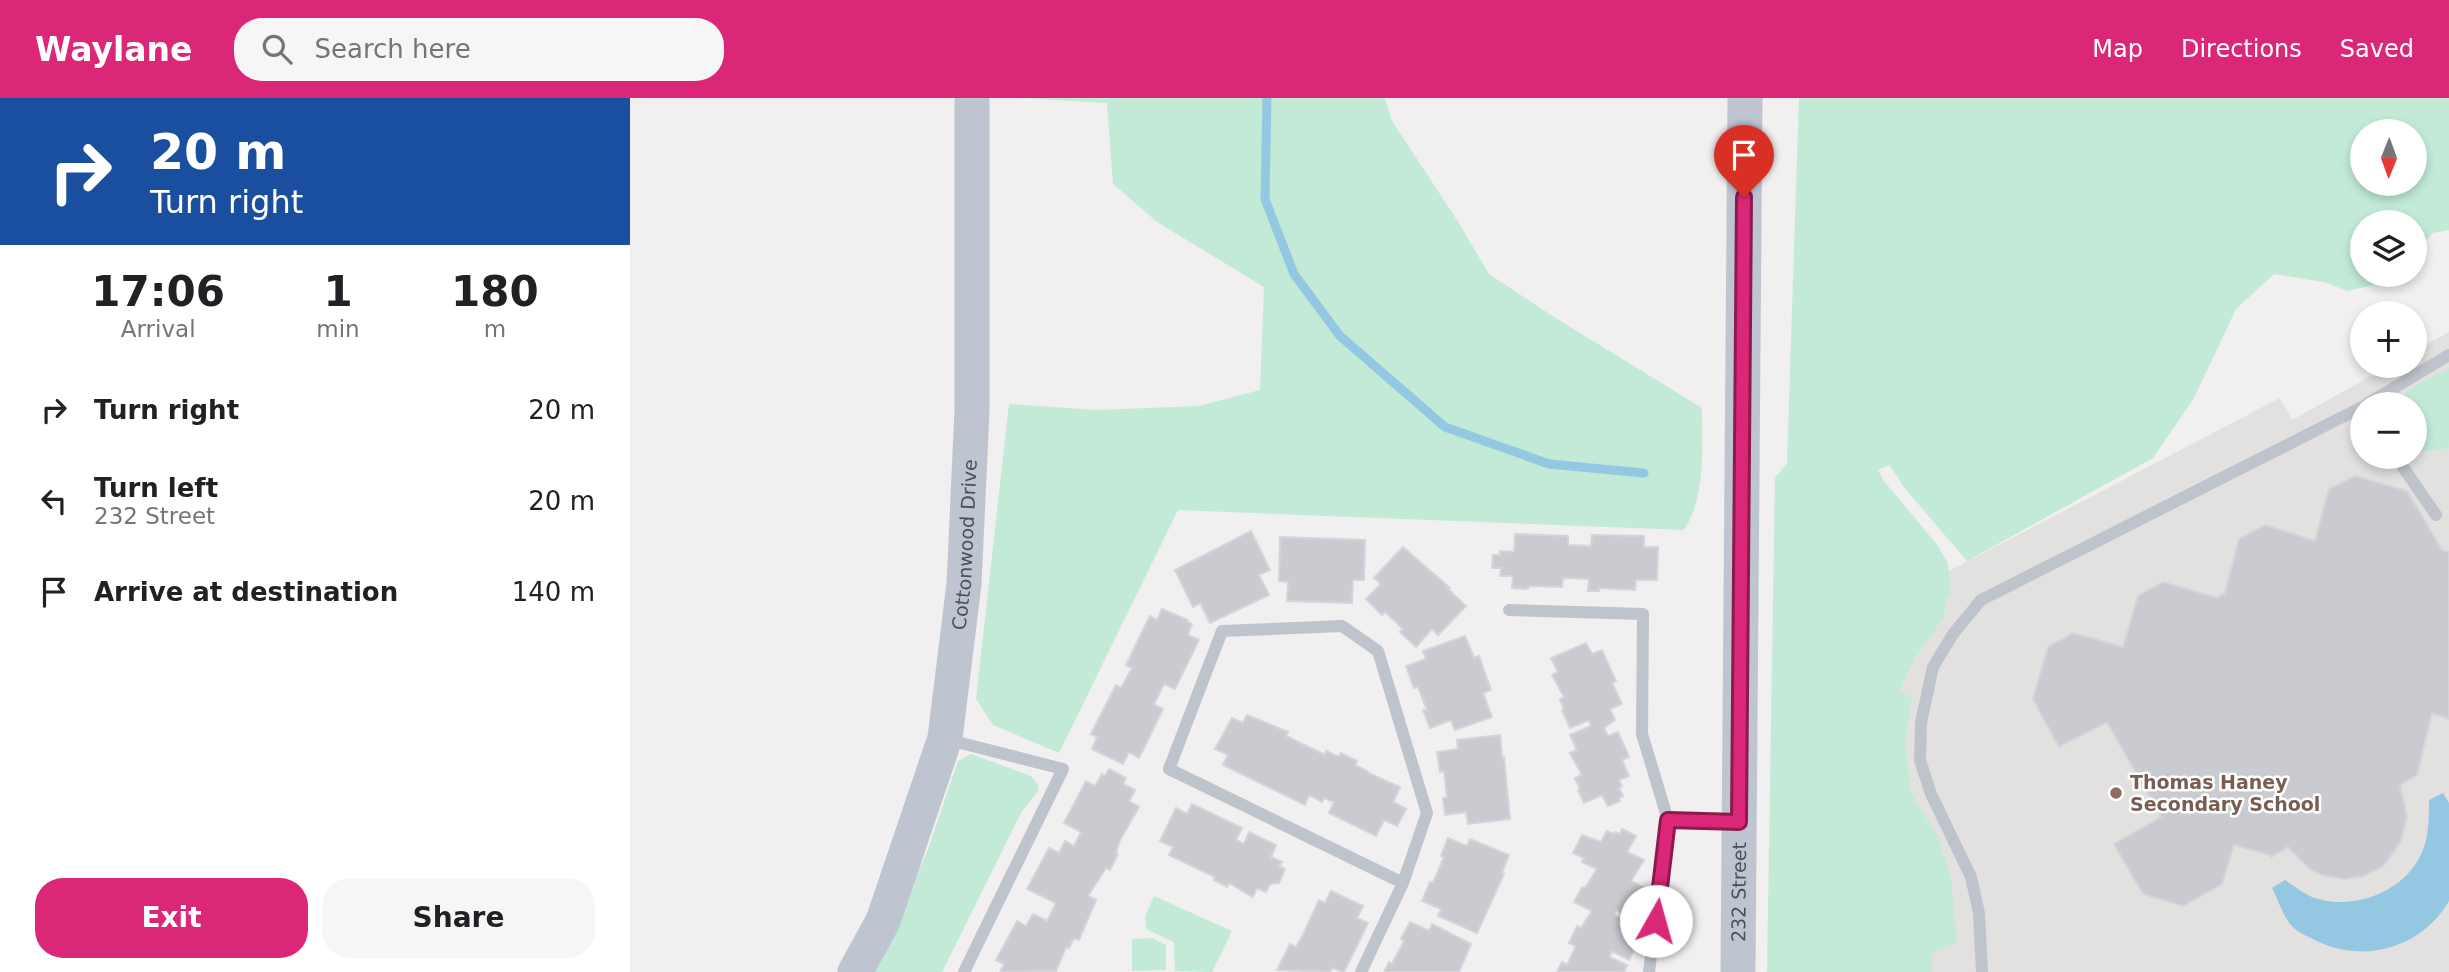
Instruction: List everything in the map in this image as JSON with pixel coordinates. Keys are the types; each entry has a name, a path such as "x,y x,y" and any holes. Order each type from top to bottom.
{"street":[{"name":"Cottonwood Drive","path":"855,972 883,921 945,738 964,584 971,424 972,98"},
{"name":"232 Street","path":"1738,972 1745,98"}],"lane":[{"path":"2387,392 2449,355"},
{"path":"1982,972 1979,913 1971,877 1931,794 1920,760 1921,723 1933,667 1953,634 1981,600 2350,413"},
{"path":"2404,469 2436,515"},
{"path":"1509,610 1643,614 1642,734 1668,820 1649,972"},
{"path":"1361,972 1403,883 1427,813 1378,651 1342,626 1222,631 1169,769 1403,883"},
{"path":"945,738 1063,769 964,972"},
{"path":"1668,820 1739,822"}],"shaded area":[{"name":"Thomas Haney Secondary School","path":"2449,332 2449,972 1782,972 1945,573 2280,398 2292,420 2367,378 2427,378 2427,344"}],"green space":[{"path":"1019,98 1385,98 1392,121 1489,274 1702,408 1699,487 1691,517 1684,530 1178,510 1059,753 993,725 976,699 1009,404 1097,410 1199,406 1260,390 1264,287 1157,222 1113,184 1107,103"},
{"path":"1799,98 2449,98 2449,230 2433,233 2427,239 2427,210 2350,210 2350,287 2364,287 2347,291 2328,283 2274,274 2236,309 2194,398 2153,458 1967,561 1903,486 1890,465 1878,470 1883,480 1939,547 1948,564 1951,592 1945,602 1944,617 1917,655 1899,690 1912,698 1905,741 1911,793 1939,839 1951,878 1957,943 1932,954 1932,972 1767,972 1775,478 1787,463"},
{"path":"2449,368 2449,447 2440,450 2427,451 2427,392 2408,392"},
{"path":"971,754 1031,776 1039,790 1022,811 942,972 874,972 927,852 958,761"},
{"path":"1154,896 1232,931 1212,972 1175,971 1174,942 1146,929 1145,916"},
{"path":"1153,938 1166,945 1166,970 1132,971 1132,939"}],"water":[{"path":"2443,793 2449,803 2449,901 2438,917 2409,940 2374,951 2337,948 2319,942 2292,926 2272,888 2285,880 2310,896 2334,902 2351,902 2383,892 2409,872 2419,859 2427,833 2429,800"}],"building":[{"name":"Thomas Haney Secondary School","path":"2355,476 2407,491 2442,550 2449,552 2449,719 2432,713 2417,775 2400,785 2407,817 2400,843 2383,866 2364,876 2344,879 2322,875 2310,869 2288,847 2271,857 2234,845 2222,884 2183,906 2143,894 2114,844 2161,817 2107,722 2059,747 2033,699 2048,647 2073,633 2123,647 2138,596 2163,582 2217,598 2225,593 2239,539 2265,525 2315,541 2329,489"},
{"path":"1251,531 1270,570 1259,575 1269,595 1210,623 1200,603 1193,607 1175,570"},
{"path":"1515,534 1568,536 1568,545 1591,546 1592,535 1644,536 1644,547 1658,547 1657,580 1636,580 1635,590 1599,588 1599,591 1588,591 1589,579 1563,578 1562,587 1512,588 1513,576 1500,576 1501,568 1492,568 1493,555 1500,555 1500,551 1514,552"},
{"path":"1280,537 1365,540 1364,580 1353,580 1352,603 1287,601 1288,582 1279,581"},
{"path":"1403,547 1450,588 1448,589 1466,606 1438,635 1432,629 1416,647 1400,632 1403,629 1385,612 1382,615 1366,599 1381,584 1374,578"},
{"path":"1162,609 1188,620 1187,622 1192,624 1188,635 1199,640 1175,689 1164,684 1154,704 1163,709 1139,758 1129,752 1123,764 1092,749 1097,737 1091,734 1116,685 1121,688 1132,668 1126,665 1150,616 1157,620"},
{"path":"1465,636 1474,658 1479,656 1491,690 1483,693 1492,717 1455,730 1451,720 1430,728 1423,710 1427,710 1418,687 1414,688 1406,666 1426,659 1423,651"},
{"path":"1586,643 1592,654 1602,650 1616,681 1612,683 1622,704 1610,709 1615,720 1604,728 1608,736 1618,732 1629,757 1622,760 1629,776 1619,780 1623,796 1619,798 1620,801 1608,806 1602,795 1584,803 1578,790 1580,789 1575,778 1582,775 1570,753 1577,750 1570,735 1591,726 1589,720 1570,728 1562,710 1564,709 1560,699 1564,697 1552,675 1558,672 1551,658"},
{"path":"1247,715 1288,732 1286,736 1325,755 1326,751 1339,757 1341,753 1357,761 1355,765 1366,772 1400,787 1393,802 1406,809 1397,826 1384,820 1376,836 1329,813 1334,802 1324,798 1322,802 1309,795 1305,805 1223,765 1228,755 1215,749 1232,718 1243,723"},
{"path":"1500,735 1510,819 1468,824 1466,812 1445,815 1443,798 1447,798 1444,771 1440,772 1437,752 1458,749 1457,740"},
{"path":"1109,769 1126,778 1123,784 1135,790 1129,801 1139,807 1120,840 1116,853 1118,854 1110,870 1106,868 1088,896 1096,900 1079,940 1074,938 1069,948 1066,947 1056,971 1000,972 1004,964 996,960 1017,921 1026,926 1033,914 1047,921 1056,903 1027,889 1049,848 1059,853 1065,841 1074,846 1081,832 1064,823 1086,781 1095,786 1102,774 1105,776"},
{"path":"1192,804 1242,828 1236,840 1244,844 1249,832 1276,845 1271,857 1282,862 1279,866 1285,869 1279,883 1270,884 1266,892 1257,888 1253,897 1229,883 1227,887 1214,880 1215,877 1169,855 1173,847 1160,841 1176,808 1187,814"},
{"path":"1622,829 1636,836 1627,852 1644,860 1631,881 1645,888 1634,918 1616,910 1614,915 1644,930 1629,960 1612,951 1609,957 1627,965 1624,972 1557,972 1562,962 1567,965 1576,946 1569,943 1577,926 1581,928 1592,911 1574,902 1597,869 1582,862 1584,858 1573,853 1582,835 1601,842 1607,831 1620,834"},
{"path":"1448,838 1467,846 1470,839 1509,855 1502,873 1504,874 1477,933 1438,916 1441,909 1422,901 1444,857 1441,856"},
{"path":"1331,891 1363,906 1357,918 1368,923 1344,972 1332,968 1330,972 1277,970 1290,944 1296,947 1319,900 1325,903"},
{"path":"1410,922 1429,931 1432,924 1471,944 1459,972 1384,972 1389,962 1392,964 1404,941 1401,939"}],"waterway":[{"path":"1267,98 1265,199 1294,274 1340,336 1445,427 1549,464 1644,473"}],"place":[{"name":"Thomas Haney Secondary School","path":"2116,793"}],"route":[{"path":"1656,921 1668,820 1739,822 1744,197"}]}
